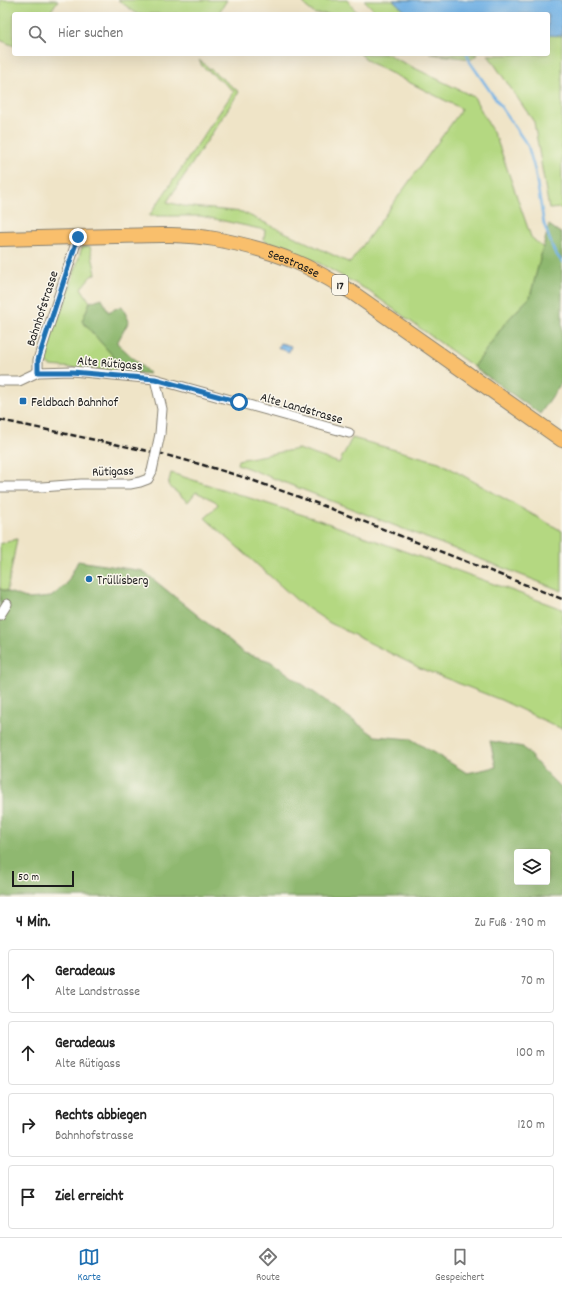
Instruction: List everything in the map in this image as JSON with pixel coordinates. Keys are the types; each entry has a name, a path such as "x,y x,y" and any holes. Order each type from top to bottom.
{"main road":[{"name":"Seestrasse","path":"0,239 156,235 186,236 214,239 260,250 297,262 350,291 562,440"}],"street":[{"name":"Bahnhofstrasse","path":"38,372 38,360 78,237"},
{"name":"Alte Rütigass","path":"38,372 80,372 155,379"},
{"path":"0,381 19,381 38,372"},
{"name":"Alte Landstrasse","path":"155,379 349,434"},
{"name":"Rütigass","path":"0,487 130,484 148,479 152,471 160,434 162,409 155,379"},
{"path":"0,615 7,604"}],"green space":[{"path":"0,0 58,0 50,12 12,12 12,45 0,40"},
{"path":"118,0 227,0 219,12 134,12"},
{"path":"303,0 347,0 356,12 312,12 305,6"},
{"path":"364,0 418,0 434,12 376,12"},
{"path":"562,24 562,208 549,209 534,122 489,56 550,56 550,25"},
{"path":"362,56 391,56 474,97 497,140 531,237 543,248 530,297 505,323 474,367 367,290 315,261 264,241 265,230 201,216 149,216 234,91 202,66 199,60 239,92 167,202 183,206 242,212 350,263 462,109 371,63"},
{"path":"447,56 476,56 472,59"},
{"path":"549,225 562,234 562,382 540,414 474,367 505,323 530,297"},
{"path":"90,246 96,274 91,276 81,288 90,302 82,321 127,372 50,366 43,361 45,346 64,304 82,247"},
{"path":"102,298 108,312 122,306 129,321 117,343 150,374 127,372 82,321 90,302"},
{"path":"352,438 439,462 562,531 562,591 237,464 238,460 298,449 339,463"},
{"path":"171,473 322,521 562,609 562,729 501,700 422,669 330,623 300,603 205,518 218,504 215,501 196,492 188,502 168,485"},
{"path":"17,539 7,591 0,589 0,544"},
{"path":"78,561 143,571 244,653 270,661 375,736 411,739 467,773 496,767 490,741 523,747 562,789 562,897 0,897 0,589 29,599 51,597 66,585"}],"water":[{"path":"393,0 562,0 562,36 550,35 550,12 406,12"},
{"path":"280,343 291,346 289,352 278,348"}],"waterway":[{"path":"468,56 470,62 528,146 535,171 544,224 554,251 562,262"}],"railway":[{"path":"0,420 162,454 246,478 324,506 562,599"}],"place":[{"name":"Feldbach Bahnhof","path":"23,401"},
{"name":"Trüllisberg","path":"89,579"}],"route":[{"path":"78,237 38,360 38,372 102,373 162,380 239,402"}]}
